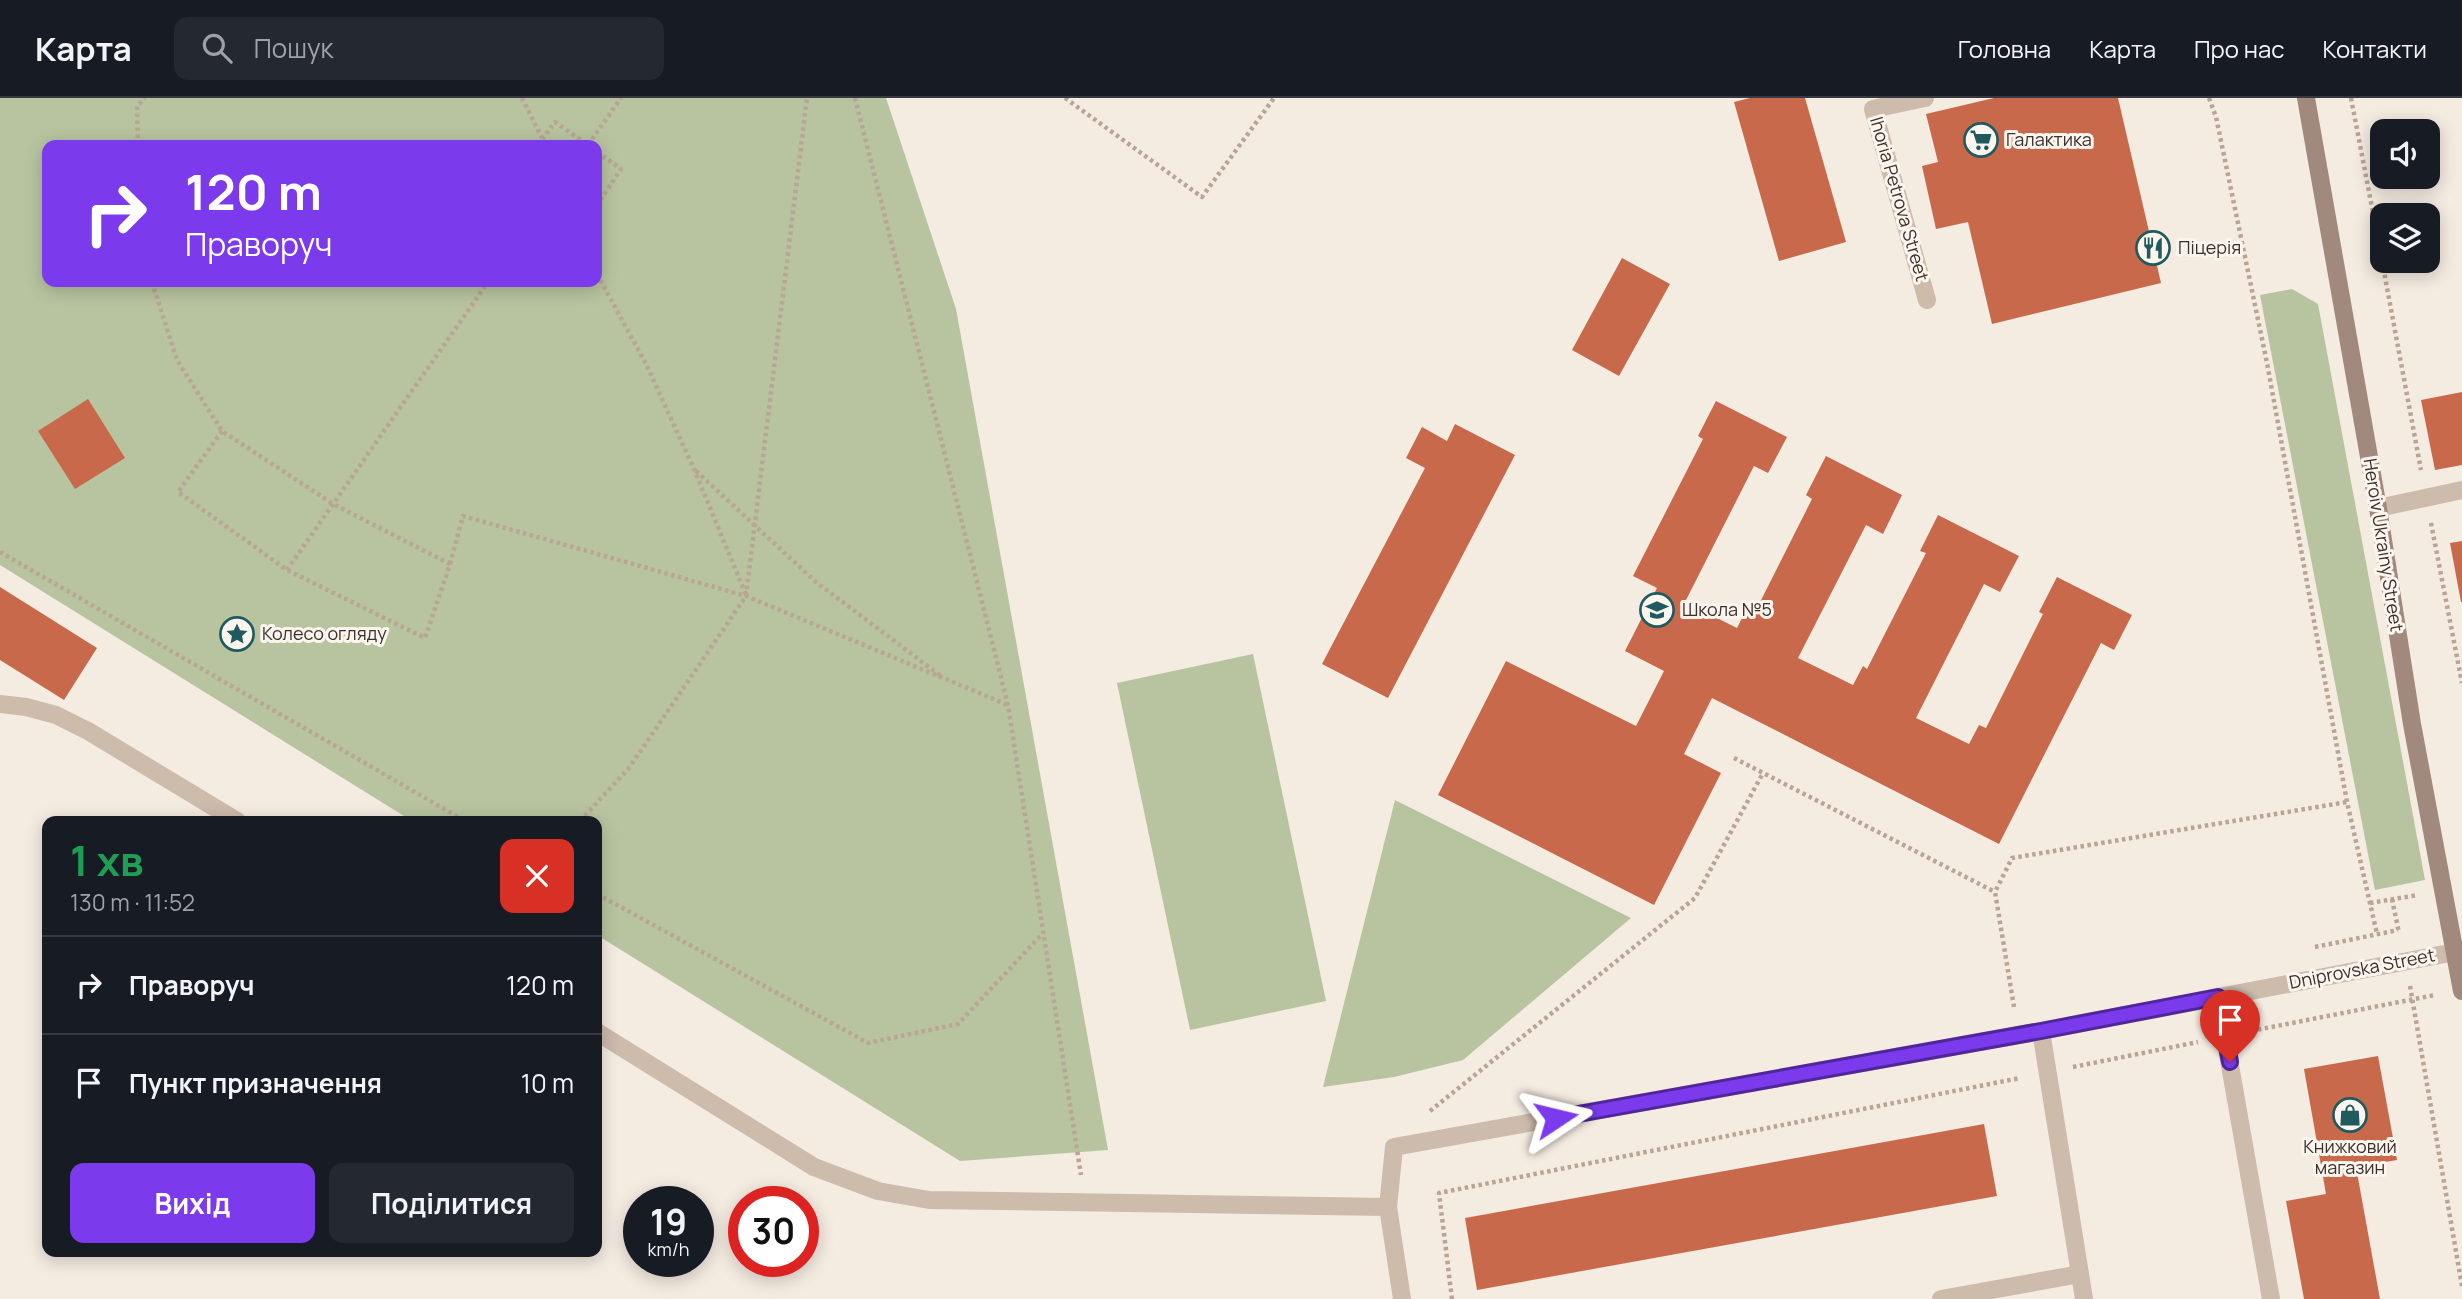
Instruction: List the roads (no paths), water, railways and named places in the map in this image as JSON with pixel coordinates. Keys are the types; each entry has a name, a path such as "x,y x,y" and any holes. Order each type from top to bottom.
{"street":[{"name":"Ihoria Petrova Street","path":"1925,98 1873,109 1927,300"},
{"name":"Heroiv Ukrainy Street","path":"2306,98 2378,508 2412,724 2458,951 2462,992"},
{"path":"2378,508 2462,490"},
{"path":"0,704 56,715 88,731 229,816"},
{"name":"Dniprovska Street","path":"1388,1207 1394,1147 2041,1031 2458,951"},
{"path":"2218,997 2271,1299"},
{"path":"2041,1031 2084,1299"},
{"path":"602,1035 814,1167 878,1191 929,1200 1388,1207 1402,1299"},
{"path":"1941,1299 2080,1274"}],"place":[{"name":"Галактика","path":"1981,140"},
{"name":"Піцерія","path":"2153,248"},
{"name":"Школа №5","path":"1657,610"},
{"name":"Колесо огляду","path":"237,634"},
{"name":"Книжковий магазин","path":"2350,1115"}]}
